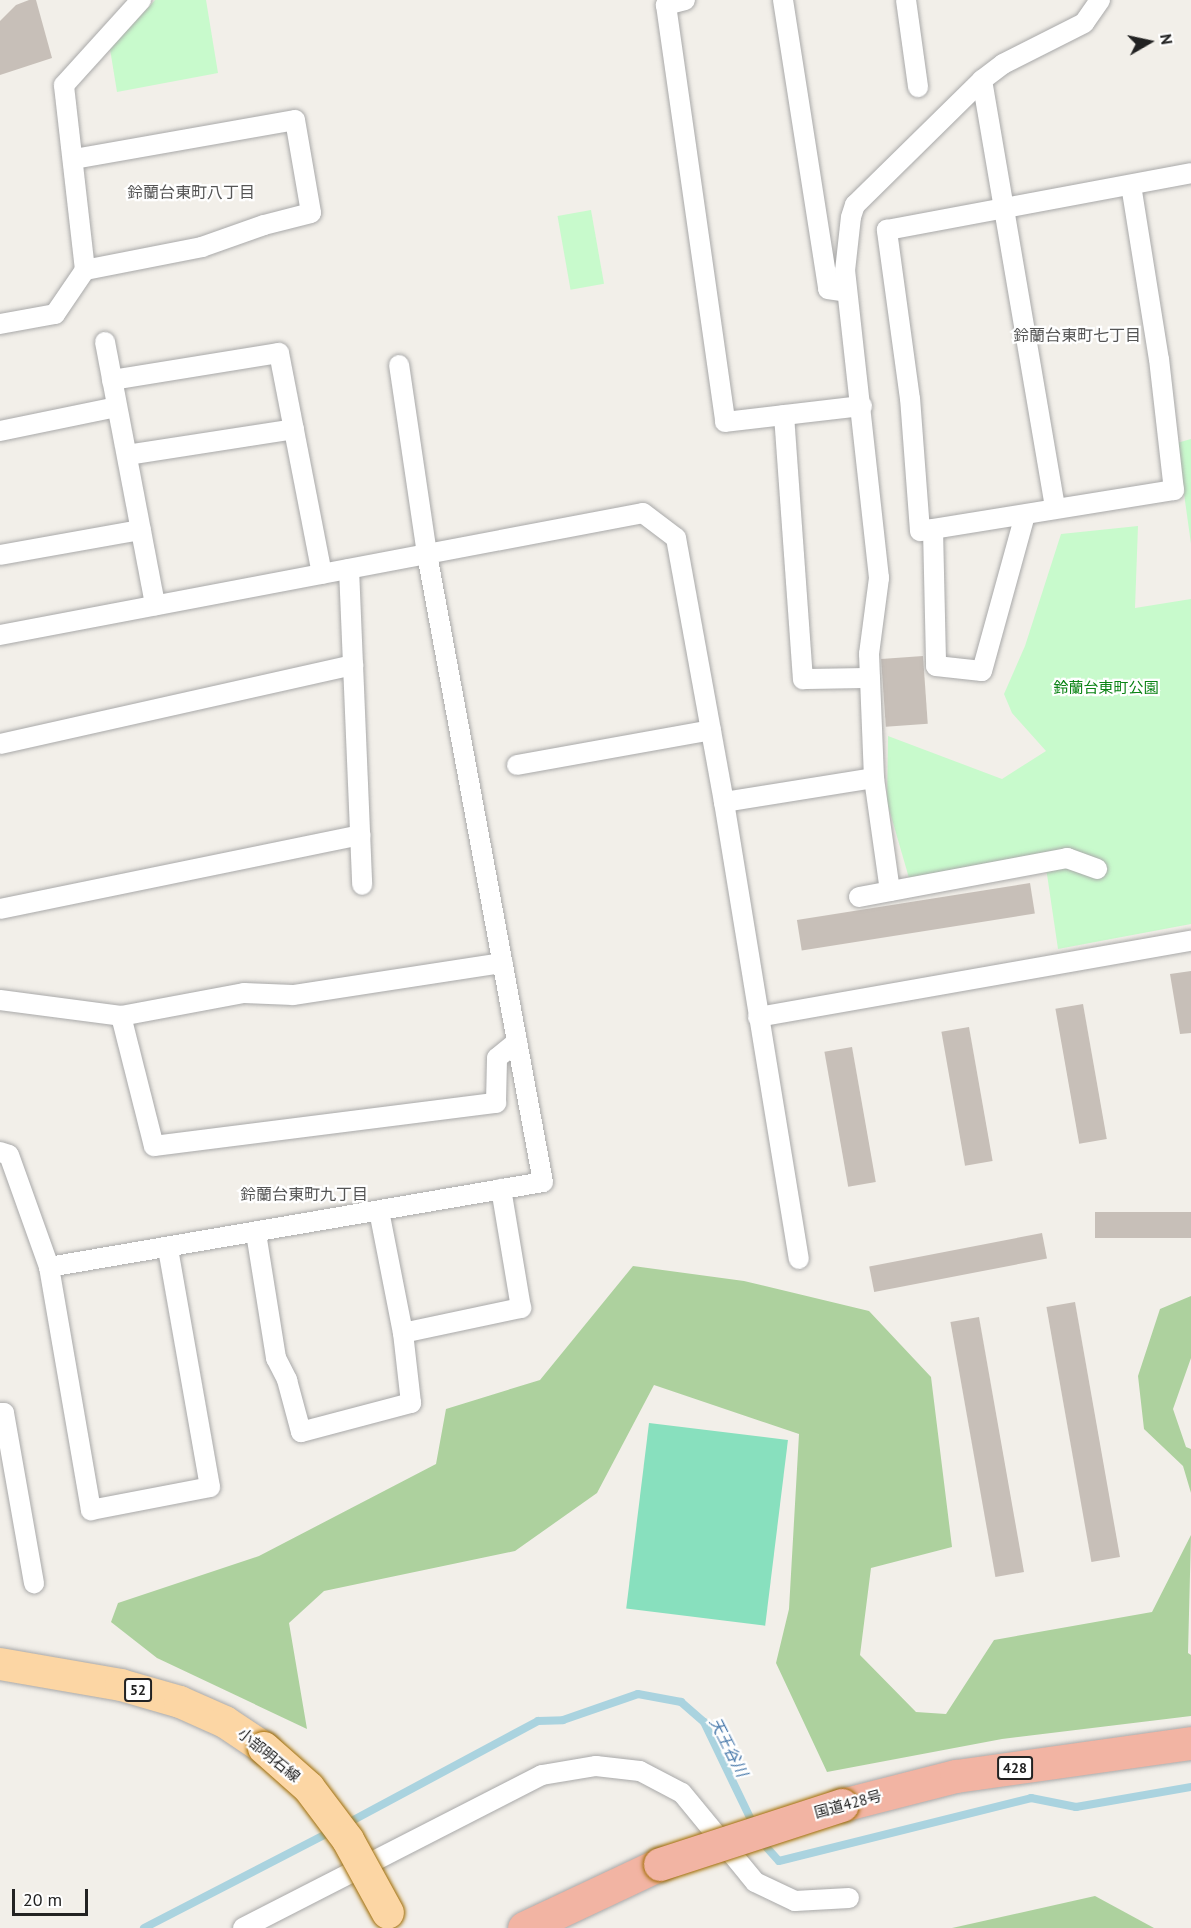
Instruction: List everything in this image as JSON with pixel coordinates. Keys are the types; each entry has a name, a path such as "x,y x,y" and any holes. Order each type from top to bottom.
{"highway":[{"name":"国道428号","path":"524,1928 660,1864 842,1805 956,1776 1191,1743"}],"main road":[{"name":"小部明石線","path":"0,1664 121,1685 180,1702 225,1722 264,1748 309,1788 348,1840 393,1921"}],"street":[{"path":"0,324 55,314 85,270 64,84 141,0"},
{"path":"685,0 666,5 725,422 862,406"},
{"path":"783,0 828,289 847,292"},
{"path":"906,0 918,87"},
{"path":"890,891 874,778 869,654 879,578 862,406 845,272 855,205 982,80 1003,64 1084,23 1100,0"},
{"path":"982,80 1055,508"},
{"path":"74,159 295,120 311,213 264,225 202,248 85,270"},
{"path":"1131,185 1159,359 1174,490 920,531 910,399 887,230 1005,206 1191,173"},
{"path":"105,342 155,605"},
{"path":"112,380 279,353 322,574"},
{"path":"49,1267 543,1182 428,554 399,365"},
{"path":"0,431 117,407"},
{"path":"784,415 803,679 870,678"},
{"path":"127,455 294,429"},
{"path":"0,635 643,513 676,537 724,802 799,1259"},
{"path":"933,529 936,666 982,670 1025,515"},
{"path":"0,555 141,530"},
{"path":"350,569 362,885"},
{"path":"0,744 353,665"},
{"path":"517,765 711,730"},
{"path":"724,802 874,778"},
{"path":"0,909 360,835"},
{"path":"859,897 1067,858 1097,869"},
{"path":"758,1017 1191,941"},
{"path":"0,1000 121,1016 244,993 293,995 503,963"},
{"path":"121,1016 154,1146 496,1103 497,1058 517,1042"},
{"path":"0,1152 9,1155 49,1267 91,1510 210,1486 168,1248"},
{"path":"403,1333 521,1308 501,1189"},
{"path":"256,1233 276,1358 287,1380 301,1432 411,1403 403,1333 379,1211"},
{"path":"0,1413 4,1413 34,1583"},
{"path":"243,1928 542,1775 596,1766 640,1771 682,1792 755,1882 795,1901 849,1898"}],"green space":[{"path":"155,0 206,0 218,73 117,92 110,49"},
{"path":"591,210 604,284 571,290 558,216"},
{"path":"1191,439 1191,544 1177,443"},
{"name":"鈴蘭台東町公園","path":"1138,526 1135,608 1191,599 1191,924 1058,949 1044,854 909,878 887,802 888,736 1002,779 1046,751 1012,713 1004,694 1025,646 1061,534"},
{"path":"633,1266 744,1281 869,1311 931,1377 952,1547 871,1568 860,1655 916,1712 946,1714 994,1640 1152,1612 1191,1535 1188,1653 1191,1655 1191,1716 1002,1739 827,1772 776,1663 789,1609 799,1434 654,1385 597,1493 515,1551 324,1591 289,1623 307,1729 157,1658 111,1622 118,1603 259,1556 436,1464 446,1409 540,1380"},
{"path":"1191,1296 1191,1358 1173,1409 1186,1447 1191,1449 1191,1493 1183,1466 1144,1429 1138,1376 1160,1309"},
{"path":"649,1423 788,1440 765,1626 626,1609"},
{"path":"1095,1896 1154,1928 952,1928"}],"building":[{"path":"36,0 52,58 0,75 0,21 16,5"},
{"path":"923,656 928,724 886,727 881,659"},
{"path":"1030,883 1035,914 802,951 797,920"},
{"path":"1191,971 1191,1033 1180,1034 1170,974"},
{"path":"1083,1004 1107,1139 1079,1144 1055,1009"},
{"path":"969,1027 993,1161 965,1166 941,1032"},
{"path":"852,1047 876,1182 848,1187 824,1052"},
{"path":"1095,1212 1191,1212 1191,1238 1095,1238"},
{"path":"1042,1233 1047,1259 874,1292 869,1267"},
{"path":"1075,1302 1120,1557 1091,1562 1046,1307"},
{"path":"979,1317 1024,1572 995,1577 950,1322"}],"waterway":[{"name":"天王谷川","path":"346,1824 538,1721 563,1720 638,1694 681,1702 704,1722 754,1826"},
{"name":"天王谷川","path":"760,1840 779,1861 1031,1798 1076,1807 1191,1787"},
{"name":"天王谷川","path":"144,1928 332,1831"}],"district":[{"name":"鈴蘭台東町八丁目","path":"191,192"},
{"name":"鈴蘭台東町七丁目","path":"1077,335"},
{"name":"鈴蘭台東町九丁目","path":"304,1194"}]}
